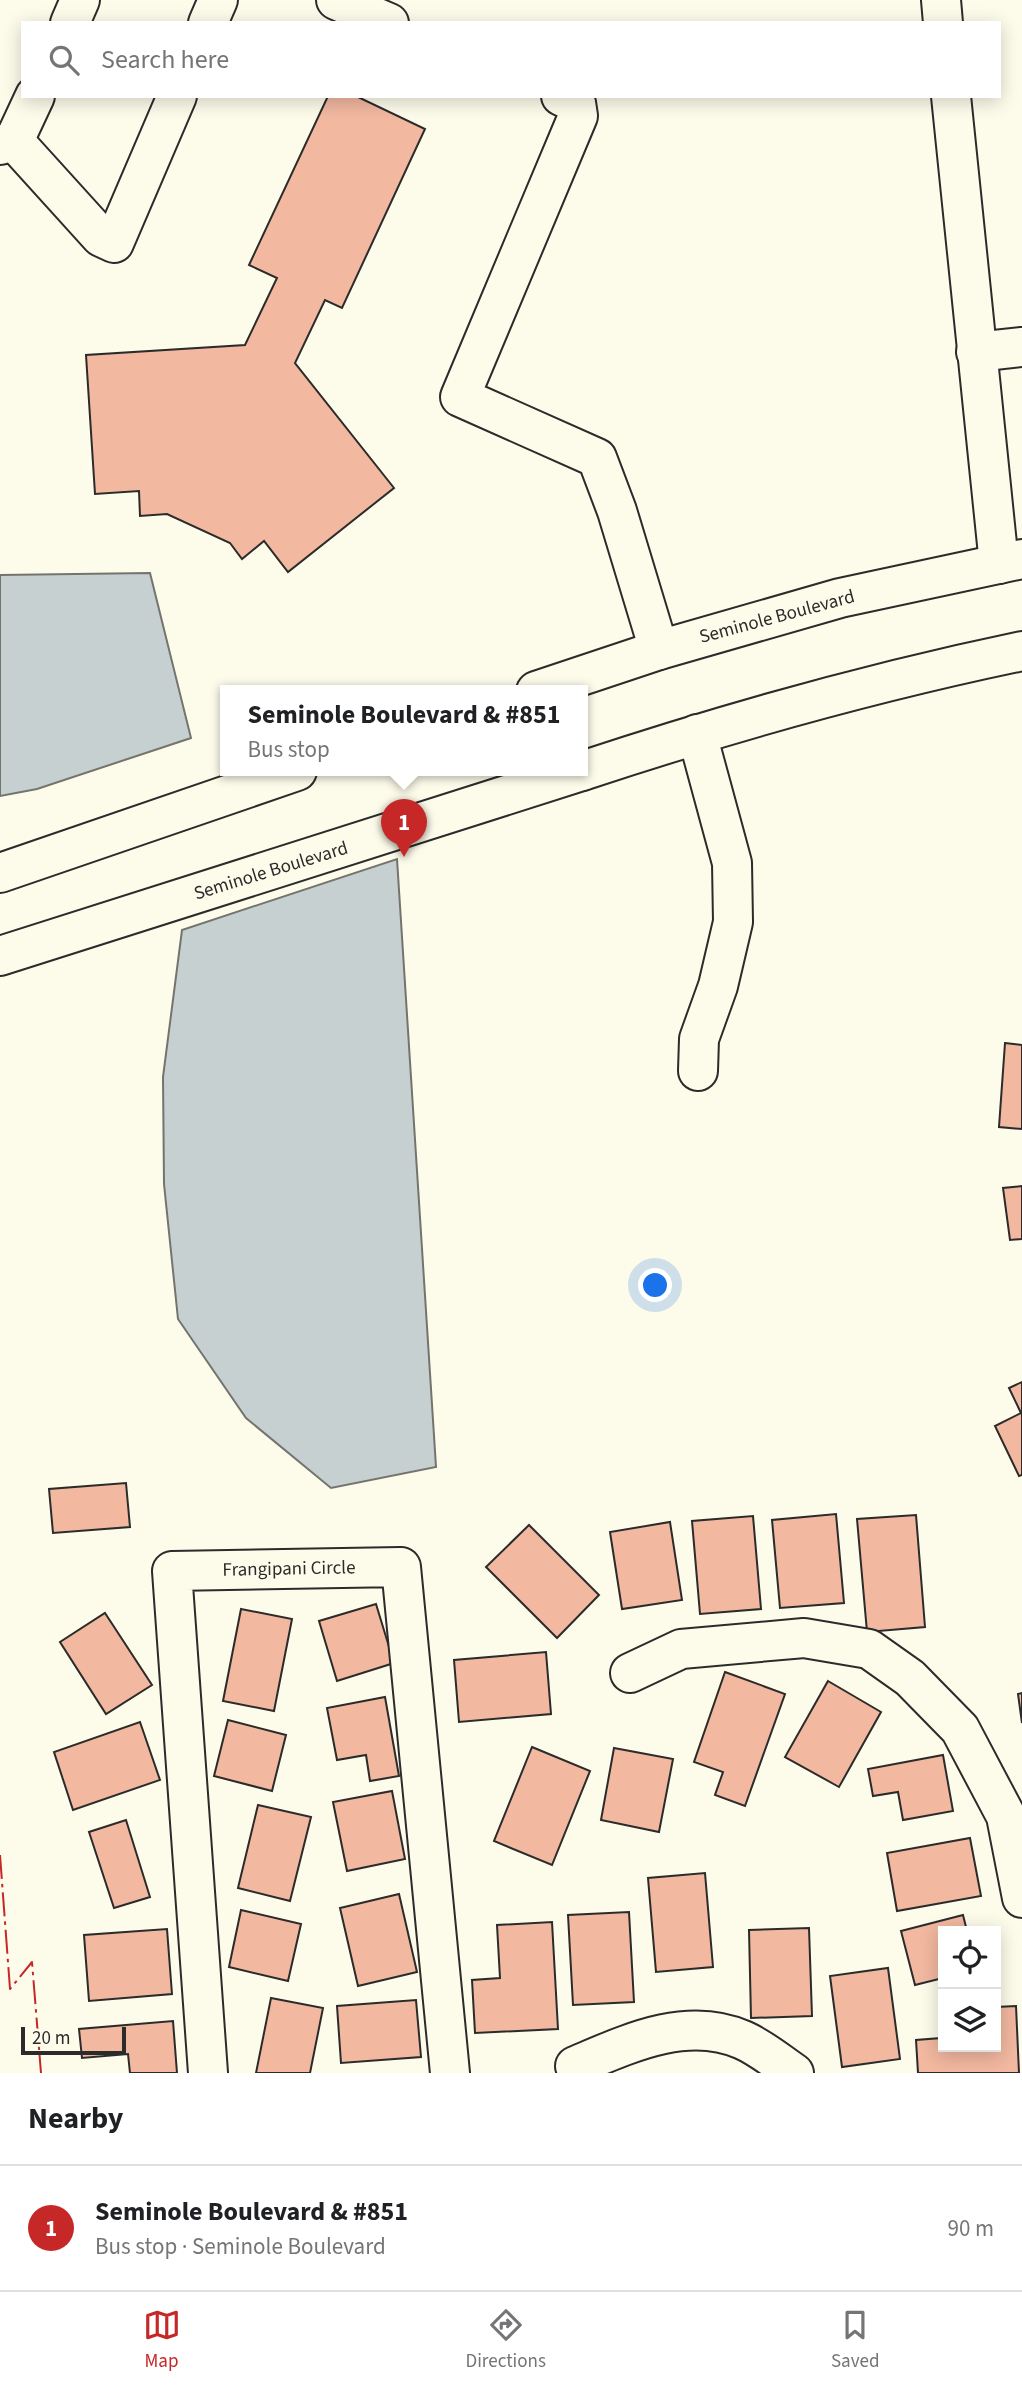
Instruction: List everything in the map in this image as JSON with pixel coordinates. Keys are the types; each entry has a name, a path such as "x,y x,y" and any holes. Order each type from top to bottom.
{"street":[{"path":"71,21 80,0"},
{"path":"209,21 218,0"},
{"path":"336,0 384,21"},
{"path":"941,0 943,21"},
{"path":"34,98 7,143 101,237 114,243 176,98"},
{"path":"565,98 576,103 578,116 460,397 597,458 617,511 659,650"},
{"path":"951,98 976,352 1010,562"},
{"path":"976,352 1022,346"},
{"name":"Seminole Boulevard","path":"554,685 659,650 840,598 1010,562"},
{"name":"Seminole Boulevard","path":"588,769 697,734 903,675 1022,651"},
{"path":"697,734 732,863 733,922 718,986 699,1039 698,1071"},
{"path":"0,873 282,776"},
{"name":"Seminole Boulevard","path":"0,956 566,776"},
{"name":"Frangipani Circle","path":"208,2073 172,1571 401,1567 450,2073"},
{"path":"630,1673 681,1649 804,1638 869,1649 910,1678 960,1729 1014,1815 1022,1898"},
{"path":"575,2066 640,2039 697,2029 743,2040 794,2073"}],"shaded area":[{"path":"150,573 191,738 37,789 0,796 0,575"},
{"path":"397,859 436,1467 331,1488 246,1418 178,1319 164,1184 163,1077 182,930"}],"building":[{"path":"327,98 360,98 425,129 342,308 325,300 295,363 394,488 288,572 264,541 242,559 230,543 167,514 140,516 139,491 95,494 86,355 245,345 277,278 249,265"},
{"path":"1005,1043 1022,1045 1022,1129 999,1127"},
{"path":"1022,1186 1022,1239 1010,1240 1003,1188"},
{"path":"1022,1382 1022,1475 1019,1476 995,1426 1021,1413 1009,1388"},
{"path":"126,1483 130,1527 53,1533 49,1489"},
{"path":"836,1514 844,1603 780,1608 772,1520"},
{"path":"916,1515 925,1627 867,1632 857,1519"},
{"path":"753,1516 761,1609 700,1614 692,1521"},
{"path":"670,1522 682,1600 622,1609 610,1532"},
{"path":"529,1525 599,1595 557,1638 486,1567"},
{"path":"376,1604 394,1663 337,1681 319,1621"},
{"path":"241,1609 292,1619 274,1711 223,1701"},
{"path":"105,1613 152,1685 106,1714 60,1642"},
{"path":"546,1652 551,1714 459,1722 454,1660"},
{"path":"725,1672 785,1694 745,1806 715,1795 723,1772 694,1762"},
{"path":"828,1681 881,1712 839,1787 785,1757"},
{"path":"1022,1693 1022,1723 1018,1694"},
{"path":"385,1697 399,1776 370,1781 366,1755 337,1760 327,1708"},
{"path":"228,1720 286,1735 272,1791 214,1776"},
{"path":"140,1722 160,1780 73,1810 54,1752"},
{"path":"532,1747 590,1771 552,1865 494,1841"},
{"path":"614,1748 673,1759 659,1832 601,1820"},
{"path":"943,1755 953,1811 903,1820 898,1792 873,1796 868,1769"},
{"path":"392,1791 405,1859 347,1871 333,1802"},
{"path":"258,1805 311,1817 290,1901 238,1888"},
{"path":"126,1820 150,1897 114,1908 89,1832"},
{"path":"970,1838 981,1896 897,1911 887,1853"},
{"path":"705,1873 713,1967 656,1972 648,1878"},
{"path":"399,1894 417,1972 358,1986 340,1908"},
{"path":"241,1910 301,1924 288,1981 229,1967"},
{"path":"629,1912 634,2002 573,2005 568,1915"},
{"path":"963,1915 966,1926 938,1926 938,1979 915,1985 901,1931"},
{"path":"552,1922 558,2029 475,2033 472,1980 500,1978 497,1925"},
{"path":"809,1928 812,2016 751,2018 749,1930"},
{"path":"167,1929 172,1994 89,2001 84,1935"},
{"path":"888,1968 900,2059 842,2067 830,1976"},
{"path":"271,1998 323,2008 310,2073 256,2073"},
{"path":"416,2000 421,2057 341,2063 337,2006"},
{"path":"1016,2006 1019,2073 918,2073 916,2040 938,2038 938,2052 1001,2052 1001,2007"},
{"path":"173,2021 177,2073 130,2073 128,2054 82,2058 79,2029"}],"power":[{"path":"0,1855 10,1989 32,1962 41,2073"}],"place":[{"name":"Seminole Boulevard & #851","path":"404,857"}]}
